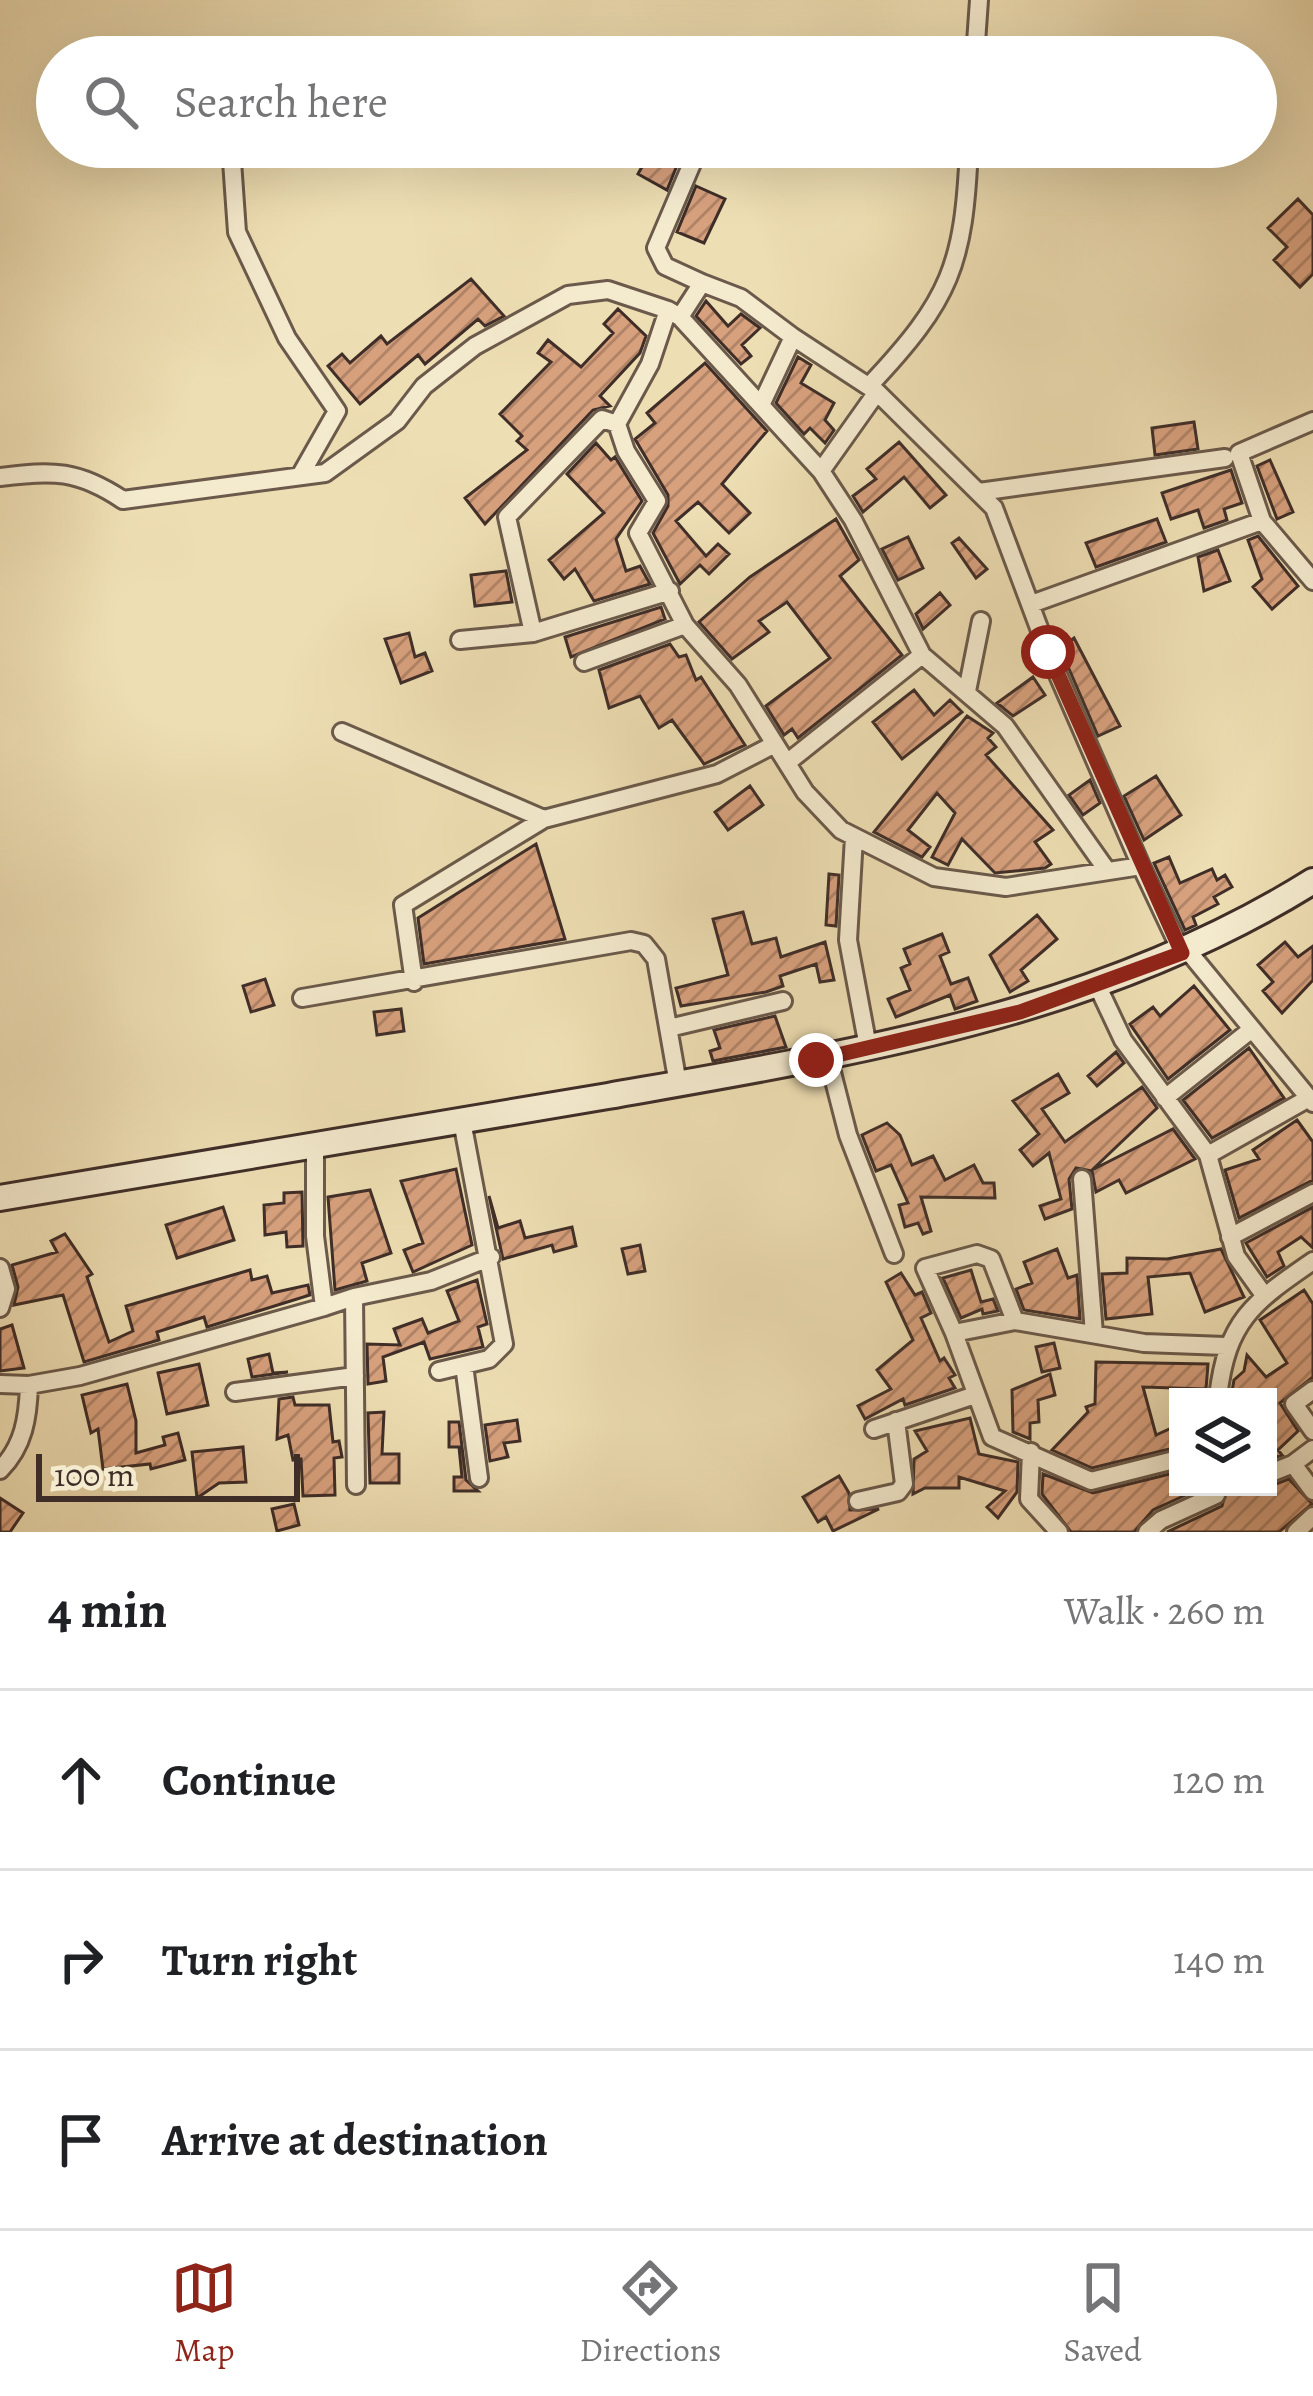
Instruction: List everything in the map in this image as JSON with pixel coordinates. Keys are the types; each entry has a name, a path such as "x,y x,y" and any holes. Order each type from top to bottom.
{"main road":[{"path":"0,1198 828,1057 1020,1012 1185,952 1312,885"}],"street":[{"path":"976,36 979,0"},
{"path":"231,168 230,200 237,232 287,338 337,411 300,476"},
{"path":"690,168 656,248 665,266 741,298 873,389 994,508 1034,603 1048,652 1141,866 1185,952 1311,1100 1208,1155"},
{"path":"821,471 873,389 920,327 958,259 967,224 968,168"},
{"path":"702,283 674,313 617,424 626,452 657,501 638,533 686,625 738,685 805,792 854,837 934,877 1006,887 1141,866"},
{"path":"0,477 46,471 89,478 123,500 325,473 398,422 424,386 475,346 568,295 608,290 674,313 821,471 853,520 922,655 1005,726 1106,869"},
{"path":"761,405 793,337"},
{"path":"533,634 507,517 602,419 617,424"},
{"path":"1313,421 1239,453 1262,521 1313,581"},
{"path":"979,492 1225,458"},
{"path":"1034,603 1262,521"},
{"path":"460,640 533,634 670,591"},
{"path":"968,691 981,621"},
{"path":"584,662 686,625"},
{"path":"788,762 922,655"},
{"path":"342,733 544,818"},
{"path":"414,982 403,904 544,818 717,773 775,744"},
{"path":"854,837 848,940 868,1047"},
{"path":"302,998 414,982 631,940 644,944 656,958 678,1084"},
{"path":"1098,986 1110,1018 1208,1155 1236,1256 1264,1295"},
{"path":"669,1028 783,1001"},
{"path":"1166,1098 1252,1029"},
{"path":"828,1057 848,1135 894,1254"},
{"path":"439,1371 488,1359 504,1344 462,1120"},
{"path":"315,1144 315,1236 324,1306"},
{"path":"1082,1179 1094,1334"},
{"path":"1230,1237 1313,1193"},
{"path":"1015,1321 991,1258 976,1254 925,1268 992,1437 1091,1481 1169,1461"},
{"path":"0,1384 29,1385 100,1371 324,1306 431,1281 491,1257"},
{"path":"1219,1388 1225,1346 1239,1320 1264,1295 1313,1261"},
{"path":"0,1268 6,1298 0,1308"},
{"path":"354,1298 356,1485"},
{"path":"954,1333 1015,1321 1225,1346"},
{"path":"464,1365 479,1478"},
{"path":"235,1392 355,1376"},
{"path":"0,1470 12,1457 28,1420 29,1385"},
{"path":"1313,1390 1294,1404 1313,1431"},
{"path":"874,1429 974,1394"},
{"path":"857,1502 898,1492 904,1484 896,1421"},
{"path":"1277,1470 1313,1449"},
{"path":"1031,1451 1028,1499 1059,1532"},
{"path":"1292,1464 1313,1491"},
{"path":"1156,1529 1207,1496"},
{"path":"1297,1532 1313,1516"}],"building":[{"path":"641,168 676,168 667,190 638,174"},
{"path":"696,186 725,199 704,243 677,232"},
{"path":"1298,199 1313,215 1313,274 1300,287 1274,260 1287,247 1268,228"},
{"path":"471,279 504,316 485,326 478,319 425,364 418,355 360,404 328,366 342,354 350,363 381,336 387,344"},
{"path":"706,301 728,326 741,314 760,328 742,345 751,356 741,364 696,316"},
{"path":"618,309 646,336 640,353 600,396 610,406 593,410 485,524 465,498 527,450 517,441 522,436 500,414 551,362 538,353 548,340 581,367 613,333 604,324"},
{"path":"798,357 811,365 801,383 834,403 825,420 834,430 825,443 810,428 804,434 776,403"},
{"path":"705,363 767,431 722,484 750,513 729,533 698,502 676,521 706,556 718,544 729,554 709,574 700,565 680,584 653,533 668,506 668,495 635,439 655,423 647,413"},
{"path":"1194,422 1198,449 1155,455 1152,428"},
{"path":"899,442 946,495 930,508 904,477 863,512 853,496 876,479 867,469"},
{"path":"596,443 611,460 615,457 642,501 616,539 626,571 640,566 650,584 594,601 575,569 564,579 549,560 604,513 567,474"},
{"path":"1270,460 1293,512 1277,519 1257,466"},
{"path":"1231,470 1242,503 1224,509 1227,520 1204,528 1198,510 1171,519 1162,493"},
{"path":"836,519 859,560 840,576 902,655 798,738 792,729 784,735 766,706 830,658 787,602 759,621 769,632 732,659 699,622 750,577"},
{"path":"1157,519 1166,542 1096,567 1086,543"},
{"path":"1258,536 1298,586 1272,609 1253,587 1262,579 1248,540"},
{"path":"908,537 923,568 898,580 882,549"},
{"path":"959,538 987,569 976,578 952,543"},
{"path":"1218,550 1230,581 1204,591 1198,557"},
{"path":"506,571 512,602 475,606 471,575"},
{"path":"940,593 950,605 923,629 916,614"},
{"path":"661,607 665,619 571,657 565,637"},
{"path":"409,633 415,657 425,653 432,671 401,683 385,639"},
{"path":"1074,638 1120,726 1098,736 1060,648"},
{"path":"670,644 679,657 686,655 696,680 701,677 745,745 704,764 672,720 659,728 640,696 609,708 599,670"},
{"path":"1033,677 1045,695 1013,716 997,703"},
{"path":"914,690 934,715 950,700 962,712 902,759 873,722"},
{"path":"967,716 993,733 988,738 996,747 986,755 1053,830 1035,842 1051,864 1045,868 995,873 962,839 948,865 932,857 955,813 937,793 908,830 930,847 922,857 874,832"},
{"path":"1156,776 1181,815 1144,840 1124,796"},
{"path":"1090,780 1100,803 1083,815 1069,795"},
{"path":"750,786 763,805 728,830 715,812"},
{"path":"536,844 565,939 424,964 418,918"},
{"path":"1169,857 1180,883 1212,869 1217,880 1225,875 1232,887 1214,897 1218,904 1193,917 1196,925 1185,930 1154,863"},
{"path":"829,874 839,875 836,926 826,925"},
{"path":"743,912 752,944 776,938 781,957 825,942 834,980 820,982 816,964 780,976 783,986 766,992 681,1006 676,988 728,975 713,919"},
{"path":"1037,915 1057,939 1021,970 1028,981 1010,992 990,955"},
{"path":"942,934 949,952 940,956 951,984 968,978 977,1001 955,1009 950,995 896,1017 888,999 910,990 901,968 910,964 904,949"},
{"path":"1285,942 1298,957 1313,946 1313,980 1282,1013 1263,991 1273,982 1258,965"},
{"path":"265,979 274,1005 251,1012 243,986"},
{"path":"1194,986 1230,1030 1168,1079 1130,1024 1153,1007 1160,1016"},
{"path":"401,1009 404,1031 377,1035 374,1012"},
{"path":"775,1016 786,1047 713,1061 710,1051 720,1048 714,1030"},
{"path":"1249,1048 1284,1098 1212,1138 1183,1100"},
{"path":"1116,1052 1124,1063 1097,1086 1088,1076"},
{"path":"1058,1074 1069,1093 1042,1109 1065,1142 1142,1087 1157,1108 1092,1170 1173,1129 1195,1159 1126,1193 1119,1180 1096,1192 1092,1171 1076,1168 1069,1179 1072,1209 1045,1219 1040,1206 1061,1199 1049,1153 1033,1166 1020,1150 1039,1134 1013,1101"},
{"path":"1297,1120 1313,1142 1313,1180 1239,1218 1225,1170 1259,1159 1253,1150"},
{"path":"887,1123 900,1135 912,1165 933,1156 945,1180 974,1165 983,1183 994,1183 995,1198 921,1197 931,1231 923,1234 918,1223 905,1227 899,1205 908,1203 891,1165 876,1171 862,1135"},
{"path":"456,1169 472,1245 413,1272 404,1250 423,1243 401,1181"},
{"path":"370,1190 391,1253 362,1263 367,1281 335,1290 328,1197"},
{"path":"302,1192 303,1246 287,1247 286,1232 265,1235 264,1205 284,1203 284,1193"},
{"path":"489,1196 498,1228 520,1221 525,1238 572,1227 576,1246 554,1252 552,1245 503,1259"},
{"path":"223,1207 234,1240 177,1258 166,1225"},
{"path":"1313,1207 1313,1248 1301,1237 1278,1252 1284,1266 1267,1277 1246,1243"},
{"path":"65,1234 92,1274 87,1277 109,1342 133,1331 126,1306 250,1270 252,1280 267,1276 272,1293 308,1285 310,1295 207,1327 204,1317 157,1332 159,1340 84,1362 63,1295 14,1305 18,1287 12,1265 57,1252 51,1241"},
{"path":"640,1245 645,1271 628,1274 622,1249"},
{"path":"1057,1249 1068,1278 1077,1275 1080,1319 1024,1310 1016,1289 1032,1283 1024,1262"},
{"path":"1221,1249 1244,1297 1205,1312 1190,1273 1148,1277 1152,1314 1106,1319 1102,1274 1127,1273 1127,1258 1167,1259"},
{"path":"971,1270 981,1302 993,1299 998,1311 983,1314 982,1309 961,1318 943,1278"},
{"path":"901,1273 915,1295 922,1292 931,1313 921,1318 940,1361 944,1358 955,1375 949,1378 955,1388 905,1405 903,1399 865,1419 858,1406 891,1389 877,1370 913,1340 886,1282"},
{"path":"477,1280 487,1324 478,1327 483,1347 430,1359 424,1342 383,1357 386,1381 368,1384 367,1344 400,1345 394,1329 422,1319 428,1333 459,1321 447,1291"},
{"path":"1304,1290 1313,1304 1313,1377 1280,1403 1298,1431 1277,1457 1277,1388 1233,1388 1244,1371 1247,1355 1266,1377 1287,1363 1260,1320"},
{"path":"12,1325 24,1368 0,1371 0,1329"},
{"path":"1054,1343 1060,1368 1042,1372 1036,1347"},
{"path":"269,1354 273,1373 288,1372 252,1377 248,1359"},
{"path":"1096,1362 1208,1364 1206,1388 1143,1387 1156,1435 1169,1429 1169,1449 1092,1468 1052,1450 1088,1412 1086,1407 1095,1404"},
{"path":"199,1364 208,1405 167,1414 158,1373"},
{"path":"1050,1374 1055,1395 1038,1400 1039,1422 1030,1423 1030,1439 1013,1432 1012,1390"},
{"path":"127,1384 136,1421 136,1453 165,1445 163,1437 178,1433 185,1460 151,1469 150,1464 103,1469 98,1429 91,1433 82,1395"},
{"path":"293,1397 295,1405 329,1405 333,1442 339,1441 342,1457 334,1458 335,1495 303,1496 301,1459 293,1460 288,1435 277,1439 279,1399"},
{"path":"384,1412 382,1454 399,1454 399,1483 370,1483 368,1413"},
{"path":"970,1418 979,1454 1018,1462 1017,1492 998,1518 987,1507 1005,1491 959,1477 959,1488 925,1488 913,1494 914,1459 927,1451 915,1431"},
{"path":"517,1420 520,1441 504,1443 508,1457 490,1461 485,1425"},
{"path":"449,1422 459,1422 466,1480 478,1491 454,1491 454,1477 462,1477 459,1447 449,1447"},
{"path":"243,1447 246,1482 219,1483 197,1498 192,1452"},
{"path":"1043,1474 1093,1493 1169,1474 1169,1496 1184,1496 1153,1510 1134,1532 1071,1532 1042,1494"},
{"path":"839,1476 849,1493 850,1510 879,1509 833,1531 826,1517 818,1522 803,1497"},
{"path":"1289,1479 1312,1504 1279,1532 1167,1532 1222,1506 1225,1496 1277,1496 1277,1484"},
{"path":"0,1498 23,1513 10,1532 0,1532"},
{"path":"294,1504 299,1525 277,1531 272,1509"}],"route":[{"path":"816,1060 1020,1012 1182,953 1048,652"}]}
